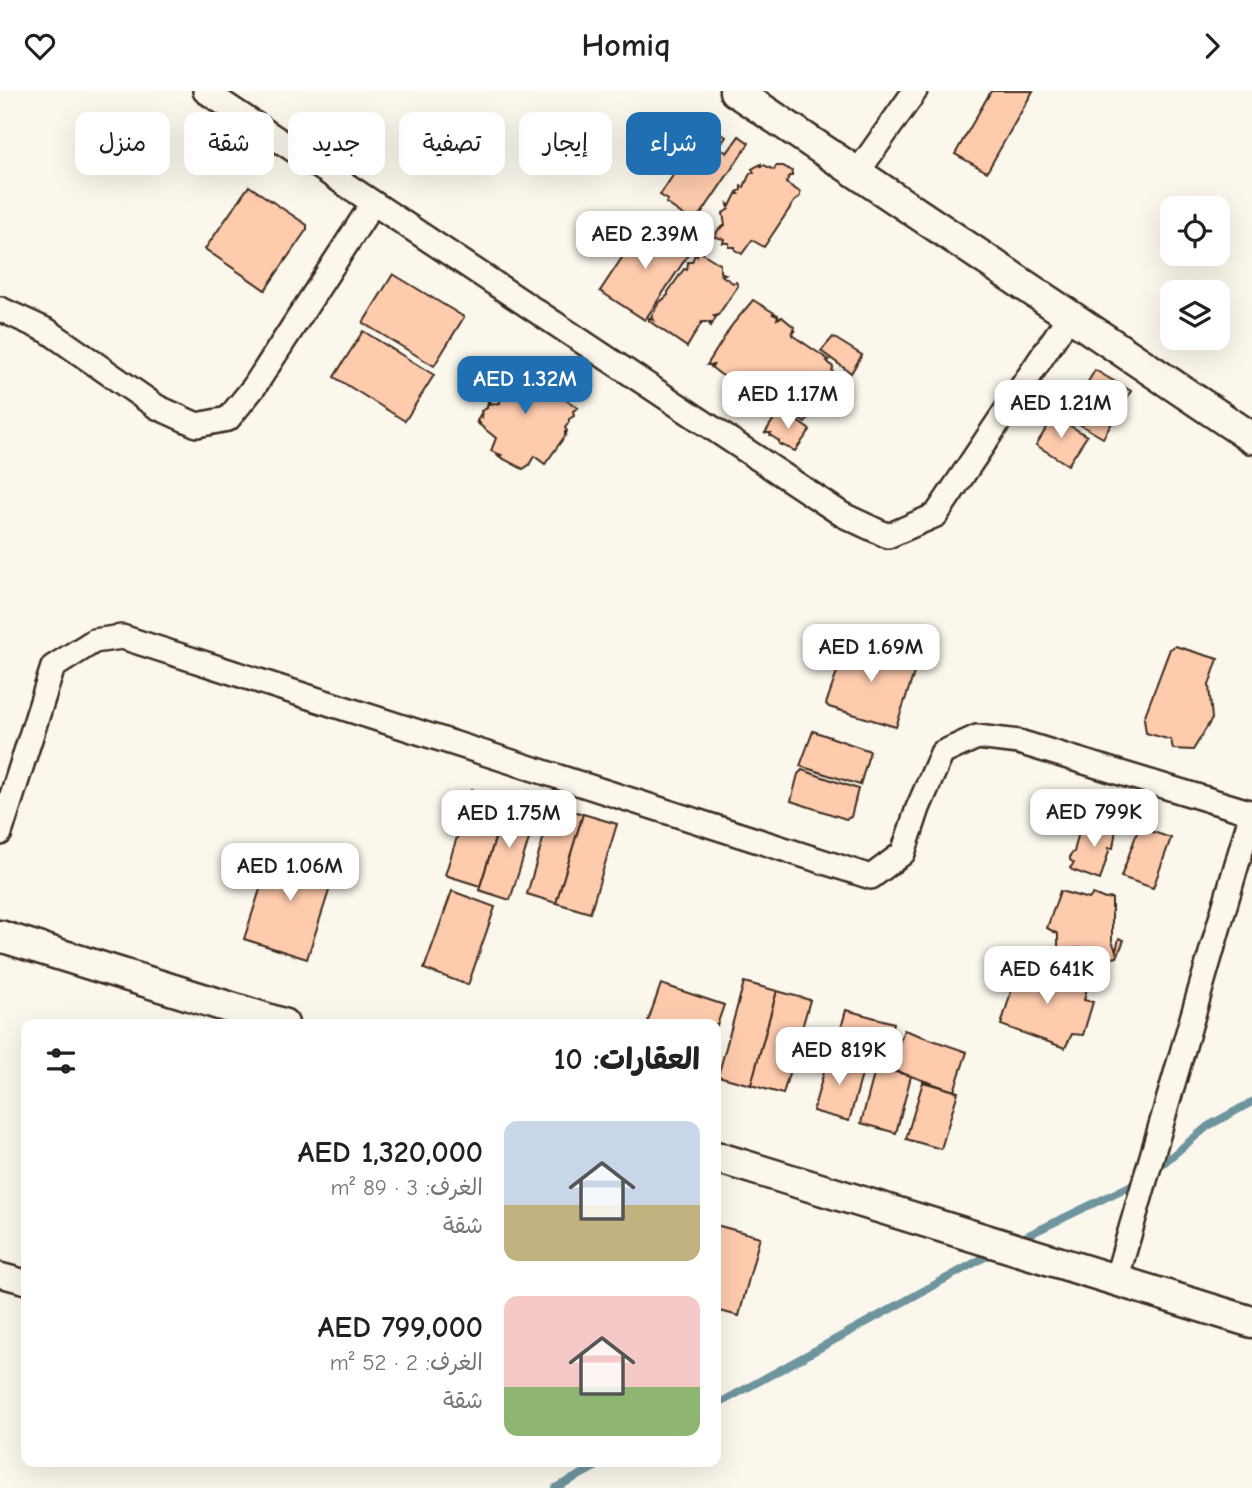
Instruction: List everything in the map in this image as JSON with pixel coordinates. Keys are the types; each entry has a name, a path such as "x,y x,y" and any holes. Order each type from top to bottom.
{"street":[{"path":"205,91 843,515 888,536 936,515 1070,315"},
{"path":"735,91 1252,438"},
{"path":"858,173 915,91"},
{"path":"0,309 48,331 157,407 197,425 228,419 254,387 373,203"},
{"path":"0,833 53,667 94,641 122,637 871,877 903,853 918,808 942,753 976,737 1019,742 1252,812 1116,1280"},
{"path":"0,936 267,1019"},
{"path":"721,1159 1252,1322"},
{"path":"0,1275 21,1281"}],"building":[{"path":"991,91 1033,91 987,172 955,154"},
{"path":"739,136 749,143 695,223 666,203 668,200 660,195 673,175 721,175 721,148 727,153"},
{"path":"761,164 774,170 776,166 783,166 792,171 792,176 789,176 786,183 800,192 800,196 764,247 752,240 742,254 735,250 735,247 729,247 729,243 723,243 724,239 715,237 718,230 725,225 723,213 729,209 728,204 730,206 736,194 739,194 737,192 741,190 741,186 744,187 750,173 754,173 752,169"},
{"path":"249,186 307,225 307,229 265,290 205,249"},
{"path":"645,223 690,252 645,320 600,291"},
{"path":"697,250 720,264 720,272 725,274 721,275 733,283 736,282 738,286 718,315 714,316 716,317 711,326 709,324 712,322 702,322 687,347 649,321 649,318 653,320 651,317 658,304 668,295 684,269 687,270 688,262 692,262 695,254 697,256"},
{"path":"393,274 464,317 434,366 363,323"},
{"path":"753,300 776,314 772,314 778,316 777,319 782,317 794,327 792,332 796,330 792,335 829,360 827,361 833,367 832,374 837,379 829,386 823,401 817,403 817,408 805,423 784,408 784,399 778,392 775,392 776,394 767,387 761,387 753,398 745,393 746,390 711,367 713,365 707,365 732,325"},
{"path":"363,331 434,375 405,421 334,377"},
{"path":"833,337 862,355 851,373 821,351"},
{"path":"506,358 532,368 533,371 529,370 532,372 536,371 538,384 541,383 578,408 569,419 565,436 545,464 534,456 523,469 498,456 501,455 491,451 496,438 476,422 481,424 477,421 480,415 482,417 481,411 487,408 488,401 492,403 488,402 489,404 499,403 504,397 499,385 495,385 498,387 496,388 491,382 496,368"},
{"path":"1095,370 1131,391 1103,438 1067,417"},
{"path":"780,409 810,430 795,451 779,444 771,433 765,433"},
{"path":"1054,416 1087,436 1068,465 1036,445"},
{"path":"848,640 917,664 896,727 826,704"},
{"path":"1175,646 1218,659 1209,685 1212,719 1193,750 1173,749 1171,740 1146,733 1144,718 1170,649"},
{"path":"813,731 870,751 860,785 800,766"},
{"path":"802,770 858,789 851,817 846,819 791,801 798,774"},
{"path":"472,790 507,801 480,886 445,875"},
{"path":"507,801 538,810 510,900 479,890"},
{"path":"553,805 583,814 556,903 527,894"},
{"path":"583,814 617,824 590,913 556,903"},
{"path":"1104,818 1117,823 1113,848 1108,848 1100,880 1072,870 1070,868 1074,863 1070,860 1070,855 1074,852 1079,832 1093,824 1100,825"},
{"path":"1139,827 1171,838 1153,888 1121,877"},
{"path":"274,846 337,866 307,959 244,939"},
{"path":"452,891 495,907 468,985 424,969"},
{"path":"1060,891 1089,899 1093,894 1105,899 1112,898 1112,941 1116,951 1119,938 1124,940 1117,957 1112,958 1079,948 1062,952 1058,948 1058,934 1047,928"},
{"path":"1020,962 1088,984 1084,1000 1093,1002 1083,1035 1072,1034 1065,1048 1001,1025"},
{"path":"744,982 777,991 751,1085 721,1077 721,1065"},
{"path":"661,984 724,1005 719,1019 649,1019"},
{"path":"777,991 810,1000 783,1094 751,1085"},
{"path":"846,1010 894,1023 883,1063 835,1050"},
{"path":"904,1030 967,1052 954,1091 890,1069"},
{"path":"829,1054 865,1064 849,1121 813,1111"},
{"path":"876,1067 911,1076 896,1133 861,1123"},
{"path":"923,1082 958,1092 941,1149 906,1139"},
{"path":"721,1226 760,1237 739,1316 721,1311"}],"waterway":[{"path":"1154,1171 1208,1126 1252,1102"},
{"path":"1016,1241 1140,1181"},
{"path":"721,1402 996,1251"},
{"path":"555,1488 595,1467"}]}
